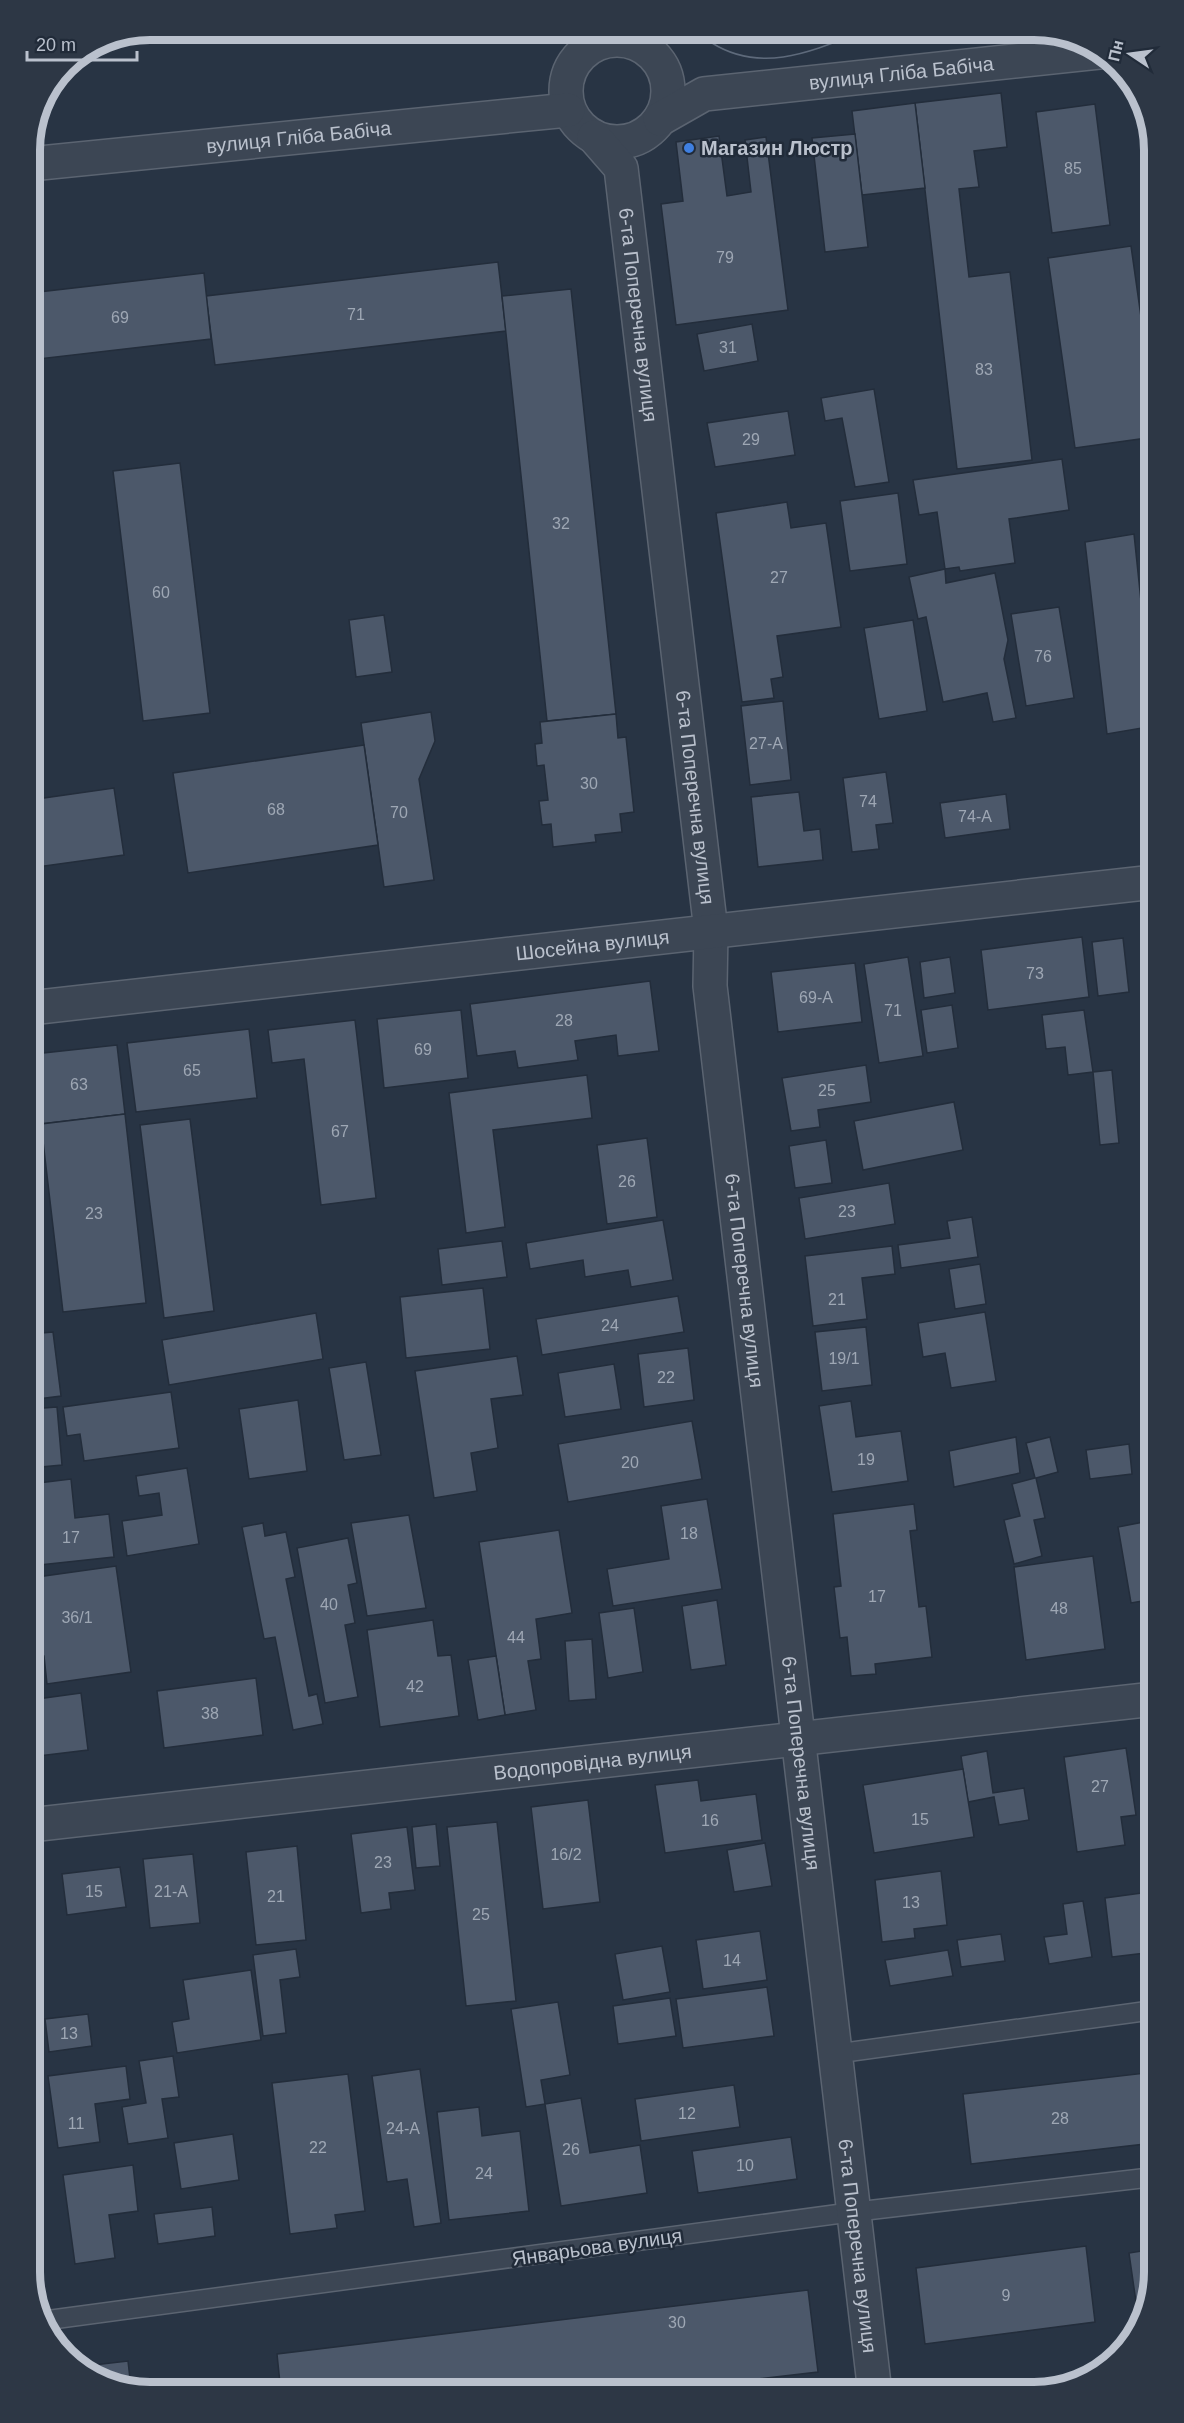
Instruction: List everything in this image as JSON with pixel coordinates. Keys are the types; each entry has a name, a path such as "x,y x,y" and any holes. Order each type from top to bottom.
{"street":[{"path":"600,41 576,59 567,76 565,95 568,111 580,128 594,137 610,142 629,141 653,126"},
{"path":"594,137 621,168 653,126 667,101 668,84 664,69 654,55 642,45 628,41"},
{"name":"вулиця Гліба Бабіча","path":"653,126 704,94 1085,54"},
{"path":"664,69 704,94"},
{"name":"вулиця Гліба Бабіча","path":"41,163 568,111"},
{"name":"6-та Поперечна вулиця","path":"621,168 711,931 710,986 874,2382"},
{"name":"Шосейна вулиця","path":"41,1007 1144,883"},
{"name":"Водопровідна вулиця","path":"40,1824 1144,1700"}],"lane":[{"path":"834,2054 1144,2011"},
{"name":"Январьова вулиця","path":"52,2320 853,2212 1144,2178"}],"building":[{"path":"1001,93 1007,147 974,151 979,187 959,189 969,277 1010,272 1032,460 957,469 915,103"},
{"path":"915,103 925,188 862,195 852,111"},
{"path":"1095,104 1110,225 1052,233 1036,112"},
{"path":"1139,119 1144,151 1144,158"},
{"path":"855,134 868,247 825,252 812,138"},
{"path":"719,136 727,196 751,192 745,140 766,137 788,310 676,325 661,204 683,201 676,142"},
{"path":"1131,246 1144,338 1144,438 1075,448 1048,258"},
{"path":"498,262 506,331 215,365 206,296"},
{"path":"204,273 211,339 41,359 41,292"},
{"path":"571,289 616,714 547,721 502,296"},
{"path":"752,324 758,361 704,371 697,334"},
{"path":"874,389 889,482 855,487 842,418 825,421 821,398"},
{"path":"788,411 795,455 715,467 707,423"},
{"path":"1062,459 1069,510 1009,519 1015,563 960,571 959,567 945,569 937,512 919,515 913,480"},
{"path":"180,463 210,713 143,721 113,471"},
{"path":"898,493 907,564 850,571 840,501"},
{"path":"787,502 791,528 826,523 841,627 777,636 783,677 771,679 774,698 742,702 716,513"},
{"path":"1134,534 1144,630 1144,728 1107,734 1085,542"},
{"path":"945,569 946,583 995,573 1008,640 1004,659 1016,718 993,722 987,693 943,702 926,617 918,619 909,577"},
{"path":"1059,607 1074,698 1026,706 1011,614"},
{"path":"384,615 392,672 356,677 349,620"},
{"path":"913,620 927,711 879,719 864,628"},
{"path":"783,701 791,780 750,785 741,706"},
{"path":"431,712 435,741 419,779 434,880 384,887 361,723"},
{"path":"616,714 618,738 626,737 634,812 620,814 622,832 595,835 596,842 553,847 551,824 542,825 539,801 548,800 544,765 537,766 535,744 542,743 540,722"},
{"path":"364,745 378,845 188,873 173,773"},
{"path":"886,772 893,823 876,825 879,849 852,852 843,778"},
{"path":"114,788 124,855 41,867 41,798"},
{"path":"799,792 804,831 820,829 823,860 758,867 751,797"},
{"path":"1006,794 1010,829 945,838 940,803"},
{"path":"1082,937 1089,997 988,1010 981,950"},
{"path":"1123,938 1129,992 1098,996 1092,942"},
{"path":"908,957 923,1056 879,1063 864,964"},
{"path":"950,957 955,993 924,998 920,962"},
{"path":"855,963 862,1022 778,1032 771,972"},
{"path":"650,981 659,1051 618,1056 616,1035 575,1041 578,1060 518,1068 515,1051 477,1056 470,1004"},
{"path":"952,1005 958,1048 927,1053 921,1010"},
{"path":"461,1010 468,1078 384,1088 377,1019"},
{"path":"1084,1010 1093,1072 1068,1075 1065,1047 1046,1049 1042,1015"},
{"path":"355,1020 376,1198 321,1205 304,1059 272,1063 268,1030"},
{"path":"249,1029 257,1098 136,1112 127,1043"},
{"path":"117,1045 125,1114 41,1124 41,1053"},
{"path":"866,1065 871,1102 818,1110 820,1127 791,1131 782,1078"},
{"path":"1112,1070 1119,1143 1100,1145 1093,1072"},
{"path":"587,1075 592,1118 493,1130 505,1227 466,1233 449,1093"},
{"path":"954,1102 963,1150 863,1170 854,1121"},
{"path":"125,1114 146,1303 63,1312 41,1124"},
{"path":"190,1119 214,1311 164,1318 140,1125"},
{"path":"647,1138 657,1217 607,1224 597,1145"},
{"path":"826,1140 832,1183 795,1188 789,1146"},
{"path":"889,1183 895,1224 805,1239 799,1198"},
{"path":"972,1217 978,1257 901,1268 898,1245 950,1238 947,1221"},
{"path":"663,1220 673,1280 631,1287 628,1270 585,1277 583,1260 530,1269 526,1243"},
{"path":"502,1241 507,1277 442,1285 438,1249"},
{"path":"892,1246 895,1274 862,1278 867,1319 813,1326 805,1256"},
{"path":"980,1264 986,1304 955,1309 949,1269"},
{"path":"483,1288 490,1349 406,1358 400,1297"},
{"path":"678,1296 684,1332 542,1355 536,1319"},
{"path":"985,1312 996,1381 951,1388 945,1353 923,1357 918,1323"},
{"path":"316,1313 323,1359 169,1385 162,1340"},
{"path":"866,1327 872,1385 822,1391 815,1332"},
{"path":"53,1332 61,1396 40,1399 40,1333"},
{"path":"688,1348 694,1400 644,1407 638,1354"},
{"path":"517,1356 523,1395 491,1399 498,1448 471,1453 477,1491 434,1498 415,1371"},
{"path":"366,1362 381,1455 344,1460 329,1368"},
{"path":"614,1364 621,1409 565,1417 558,1373"},
{"path":"171,1392 179,1448 84,1461 80,1434 67,1436 63,1407"},
{"path":"298,1400 307,1471 249,1479 239,1409"},
{"path":"851,1401 856,1437 901,1431 908,1481 832,1492 819,1406"},
{"path":"57,1407 62,1465 40,1467 40,1408"},
{"path":"692,1421 702,1479 568,1502 558,1444"},
{"path":"1016,1437 1020,1473 954,1487 949,1451"},
{"path":"1050,1437 1058,1472 1036,1478 1045,1518 1034,1520 1042,1556 1014,1564 1004,1520 1020,1516 1012,1484 1035,1478 1026,1443"},
{"path":"1129,1444 1132,1474 1090,1479 1086,1450"},
{"path":"187,1468 199,1544 127,1556 122,1521 162,1515 159,1493 139,1496 136,1476"},
{"path":"71,1479 75,1518 109,1514 114,1557 40,1565 40,1483"},
{"path":"707,1499 722,1589 613,1606 607,1569 669,1559 661,1506"},
{"path":"914,1504 917,1530 910,1531 919,1607 926,1606 932,1657 875,1664 876,1674 851,1676 847,1637 840,1638 834,1587 841,1586 833,1514"},
{"path":"409,1515 426,1608 367,1616 351,1523"},
{"path":"1144,1522 1144,1601 1131,1603 1118,1527"},
{"path":"263,1523 265,1536 286,1532 295,1577 286,1579 309,1696 317,1694 323,1724 293,1730 275,1637 264,1639 242,1527"},
{"path":"559,1530 572,1613 536,1619 541,1659 528,1661 536,1710 505,1715 479,1542"},
{"path":"348,1538 357,1583 348,1585 355,1623 345,1625 358,1697 325,1703 297,1548"},
{"path":"1093,1556 1105,1649 1026,1660 1014,1567"},
{"path":"116,1566 131,1672 47,1684 44,1656 40,1657 40,1577"},
{"path":"717,1600 726,1665 691,1670 682,1606"},
{"path":"634,1608 643,1672 608,1678 599,1613"},
{"path":"433,1620 438,1656 451,1655 459,1716 380,1727 367,1630"},
{"path":"592,1639 596,1699 569,1701 565,1641"},
{"path":"496,1656 505,1715 478,1720 468,1660"},
{"path":"256,1678 263,1735 164,1748 157,1691"},
{"path":"81,1693 88,1750 40,1756 40,1699"},
{"path":"1126,1748 1136,1815 1121,1817 1125,1845 1077,1852 1064,1757"},
{"path":"987,1751 993,1793 1024,1788 1029,1820 999,1825 994,1797 968,1802 961,1756"},
{"path":"963,1769 974,1837 874,1853 863,1785"},
{"path":"698,1780 701,1801 756,1794 762,1840 665,1853 655,1785"},
{"path":"588,1800 600,1902 543,1909 531,1807"},
{"path":"497,1822 516,2001 466,2006 447,1827"},
{"path":"436,1824 440,1866 416,1868 412,1827"},
{"path":"407,1827 415,1890 389,1893 391,1909 361,1913 351,1834"},
{"path":"765,1843 772,1886 734,1892 727,1850"},
{"path":"297,1846 306,1940 256,1945 246,1852"},
{"path":"193,1854 200,1923 150,1928 143,1859"},
{"path":"120,1867 126,1907 67,1915 62,1874"},
{"path":"941,1871 947,1925 914,1929 915,1938 882,1942 875,1880"},
{"path":"1144,1893 1144,1953 1112,1957 1105,1898"},
{"path":"1083,1901 1092,1957 1049,1964 1044,1937 1067,1934 1063,1904"},
{"path":"760,1931 767,1980 703,1989 696,1940"},
{"path":"1001,1934 1005,1961 961,1967 957,1940"},
{"path":"662,1946 670,1992 623,2000 615,1954"},
{"path":"296,1949 300,1977 280,1980 286,2033 263,2036 253,1955"},
{"path":"948,1950 953,1976 890,1986 885,1960"},
{"path":"251,1970 261,2040 177,2053 172,2022 189,2019 183,1980"},
{"path":"767,1987 774,2036 683,2048 676,1999"},
{"path":"670,1998 676,2036 618,2044 613,2006"},
{"path":"558,2002 570,2075 541,2080 545,2104 526,2107 511,2009"},
{"path":"88,2014 92,2046 49,2052 45,2019"},
{"path":"173,2056 179,2097 162,2099 168,2138 128,2144 122,2107 146,2103 139,2061"},
{"path":"126,2066 130,2099 95,2104 100,2142 58,2148 48,2076"},
{"path":"420,2069 441,2223 414,2227 407,2179 387,2182 372,2076"},
{"path":"1144,2073 1144,2144 971,2164 963,2094"},
{"path":"348,2074 365,2211 335,2215 337,2228 290,2234 272,2083"},
{"path":"734,2085 740,2127 641,2141 635,2099"},
{"path":"581,2098 590,2153 640,2145 647,2193 561,2206 545,2104"},
{"path":"479,2107 482,2136 520,2131 529,2211 449,2220 437,2112"},
{"path":"233,2134 239,2180 181,2189 174,2143"},
{"path":"791,2137 797,2179 698,2193 692,2151"},
{"path":"133,2165 138,2211 109,2215 115,2258 75,2264 63,2175"},
{"path":"212,2207 215,2236 158,2244 154,2214"},
{"path":"1086,2246 1095,2322 925,2344 916,2268"},
{"path":"1144,2251 1143,2287 1137,2309 1129,2253"},
{"path":"808,2290 818,2372 733,2382 280,2382 277,2354"},
{"path":"128,2361 130,2380 115,2377 92,2365"}],"tram line":[{"path":"708,41 731,52 750,57 770,58 789,56 839,41"}],"place":[{"name":"Магазин Люстр","path":"689,148"}]}
